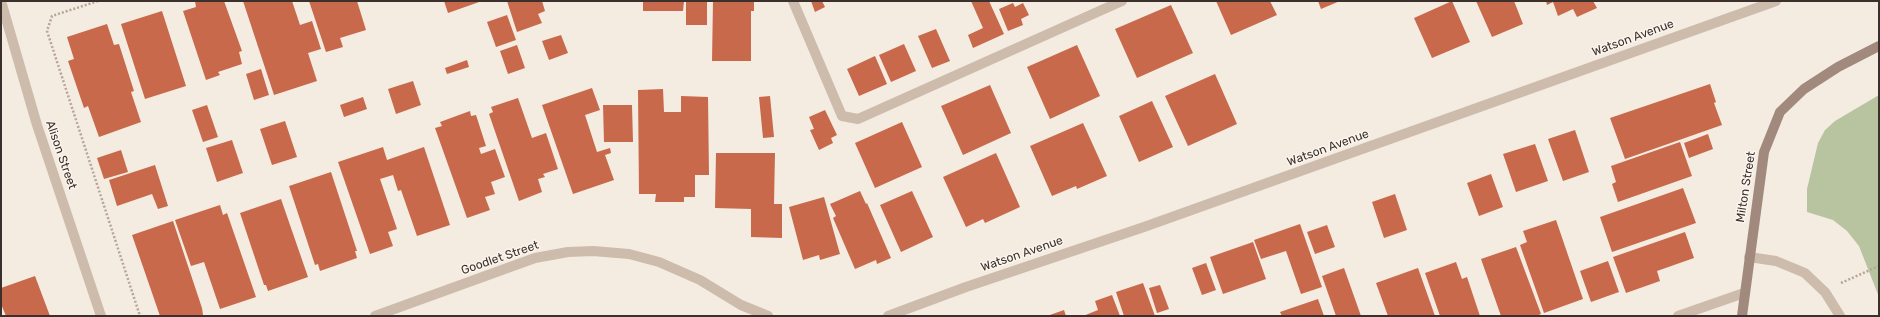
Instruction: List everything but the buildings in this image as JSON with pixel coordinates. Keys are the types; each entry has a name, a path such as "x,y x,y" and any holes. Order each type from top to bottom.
{"main road":[{"name":"Milton Street","path":"1742,316 1764,152 1780,112 1804,89 1838,67 1879,46"}],"street":[{"name":"Alison Street","path":"1,1 37,125 102,316"},
{"path":"794,1 842,116 858,119 1122,1"},
{"name":"Watson Avenue","path":"888,316 966,287 1144,227 1776,1"},
{"name":"Goodlet Street","path":"375,316 535,258 568,252 593,250 629,254 659,262 700,280 741,305 768,316"},
{"path":"1749,257 1776,261 1805,273 1825,292 1840,316"},
{"path":"1678,316 1744,293"}],"path":[{"path":"98,1 52,16 47,31 140,316"},
{"path":"1825,292 1853,277 1879,266"}],"green space":[{"path":"1879,95 1879,297 1859,246 1847,231 1833,220 1807,212 1807,189 1818,143 1825,130 1835,121"}]}
